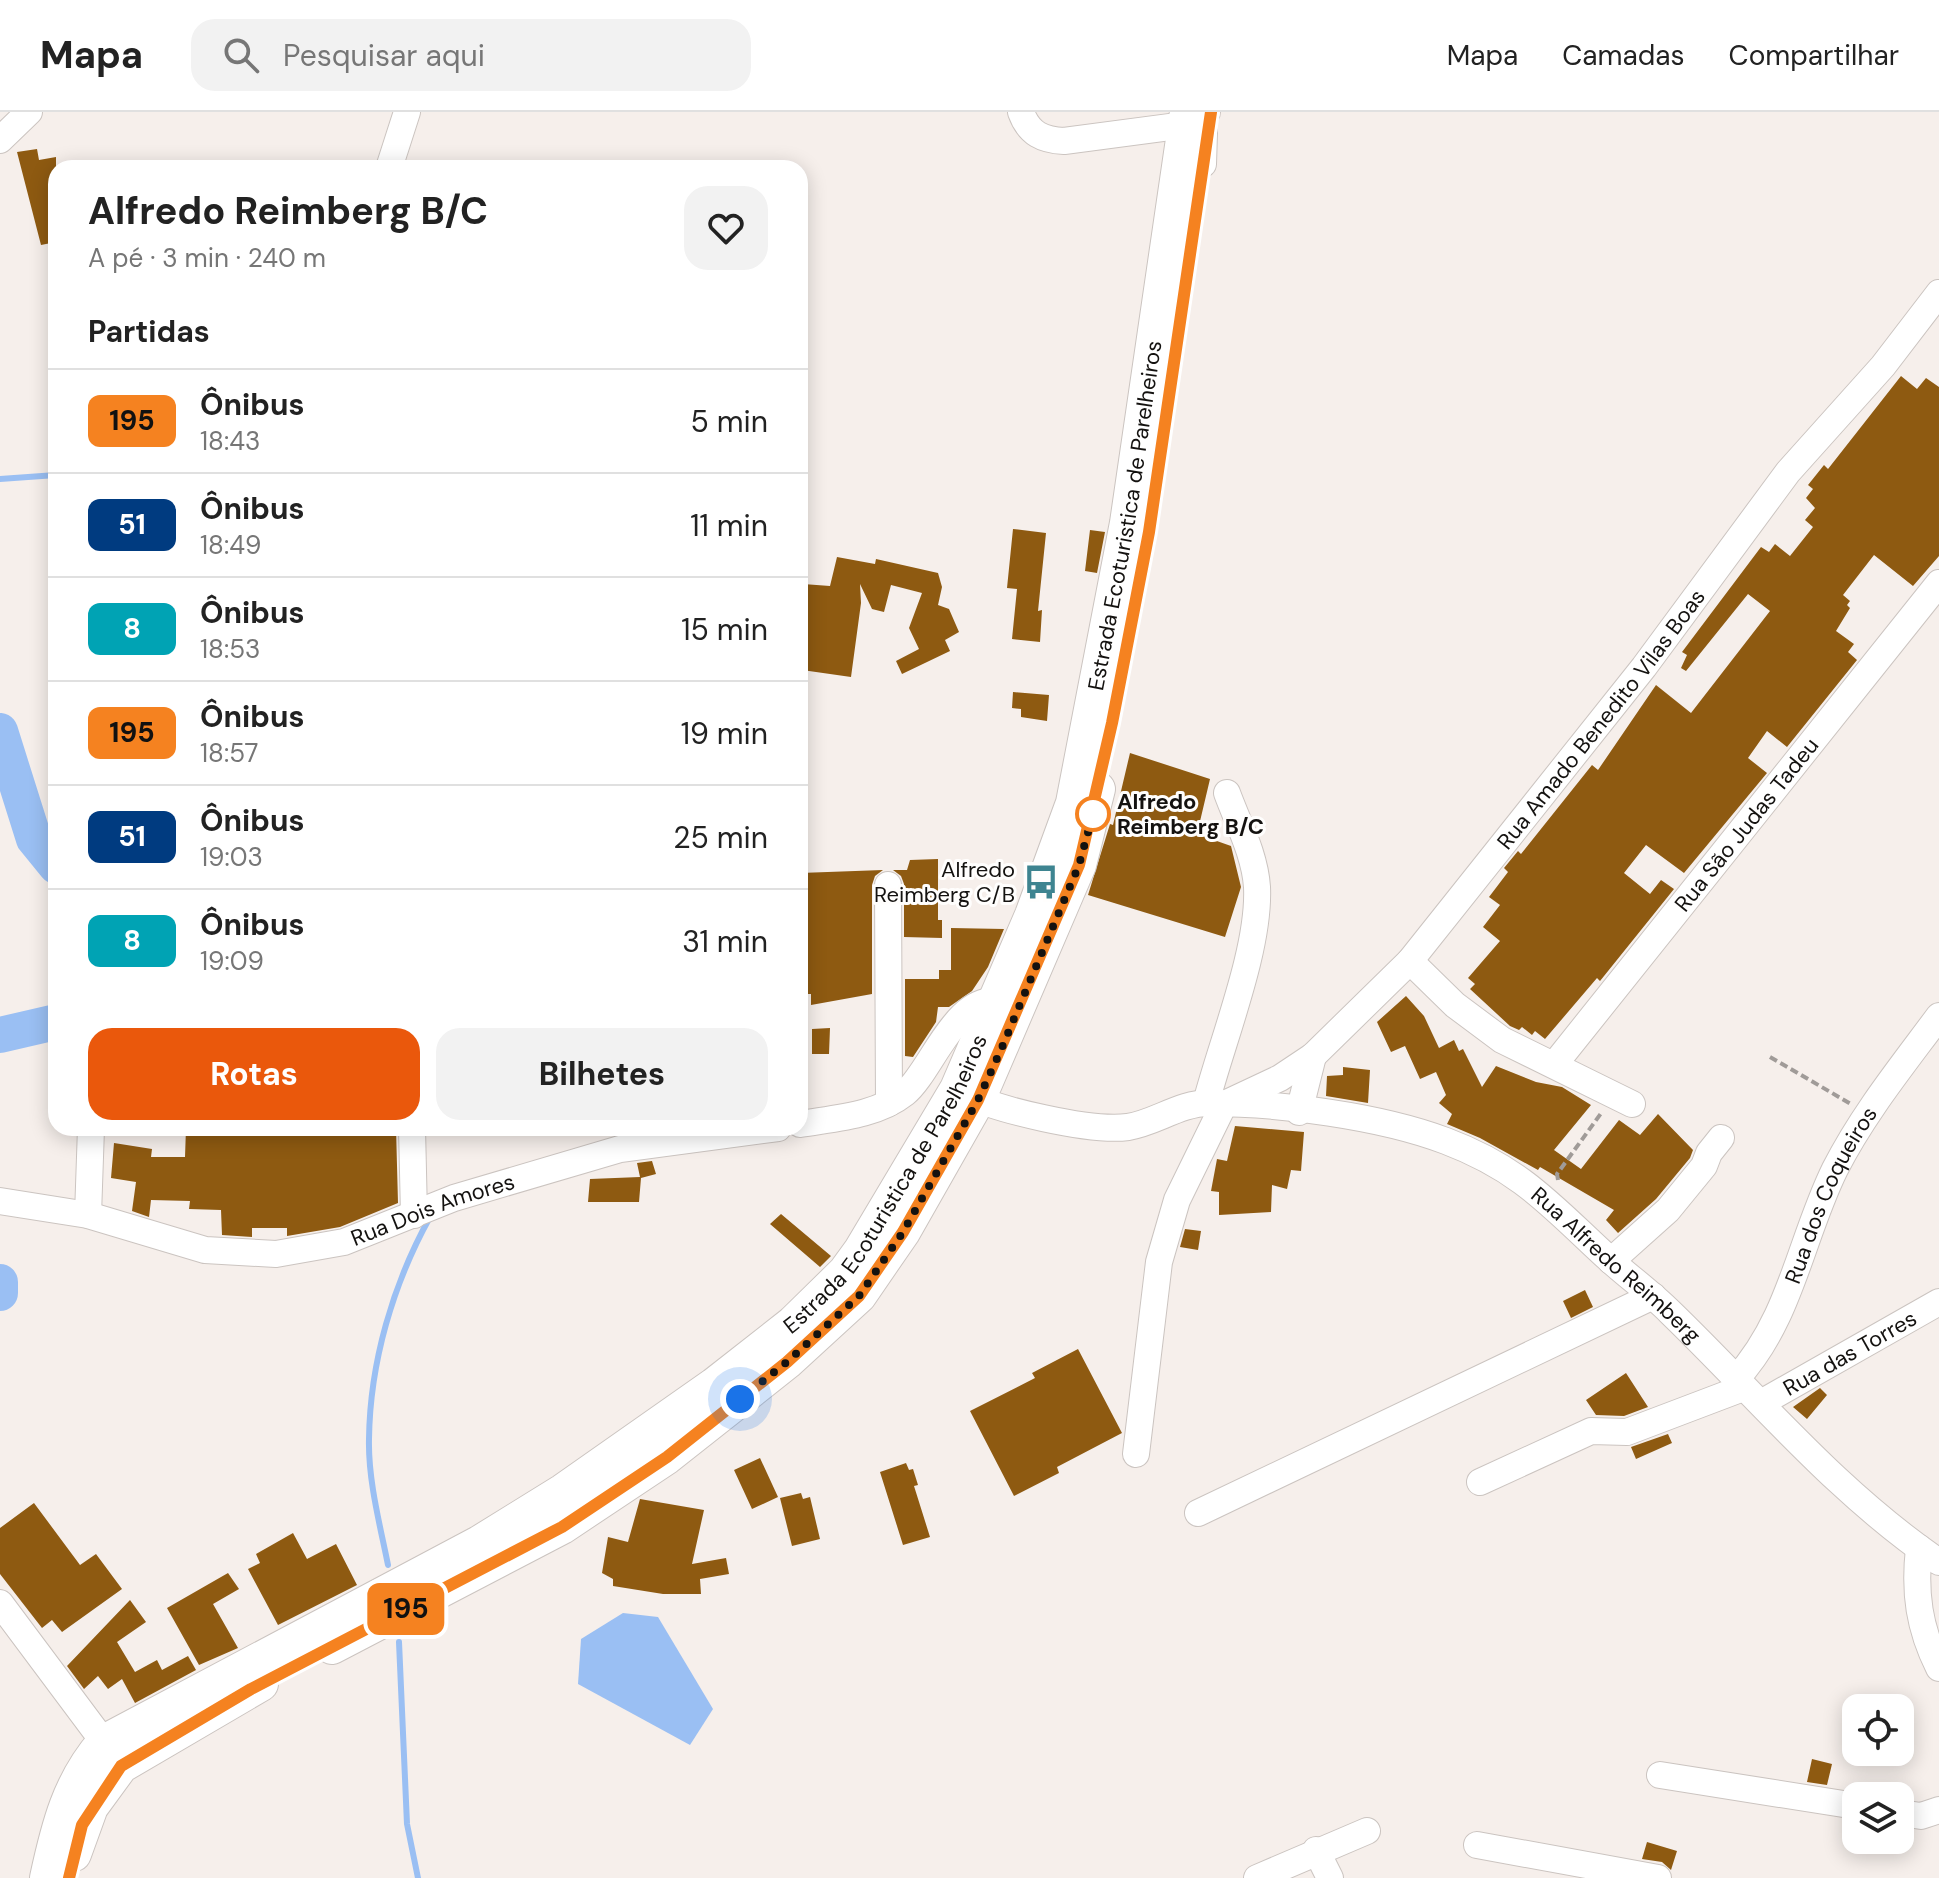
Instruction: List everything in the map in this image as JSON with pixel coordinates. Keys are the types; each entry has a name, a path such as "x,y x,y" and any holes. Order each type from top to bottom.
{"main road":[{"name":"Estrada Ecoturistica de Parelheiros","path":"47,1878 67,1801 80,1774 112,1754 251,1689 562,1527 667,1457 787,1362 859,1296 903,1232 1008,1004 1079,865 1109,738 1149,532 1203,164 1198,115"},
{"name":"Estrada Ecoturistica de Parelheiros","path":"1008,1004 1076,789 1127,523 1198,115"},
{"name":"Estrada Ecoturistica de Parelheiros","path":"69,1878 82,1825 112,1754"}],"street":[{"path":"0,140 29,112"},
{"path":"392,160 407,112"},
{"path":"1021,112 1033,133 1047,140 1064,141 1198,115"},
{"name":"Rua Amado Benedito Vilas Boas","path":"967,1095 1040,1116 1115,1127 1135,1125 1215,1104 1280,1078 1313,1056 1410,961 1644,667 1788,472 1883,366 1939,293"},
{"name":"Rua São Judas Tadeu","path":"1554,1065 1939,583"},
{"path":"1136,1454 1159,1262 1177,1200 1215,1104 1255,917 1257,886 1251,855 1227,793"},
{"path":"888,885 889,1103"},
{"path":"1410,961 1455,1005 1502,1040 1623,1099"},
{"path":"808,1123 870,1111 889,1103 907,1091 964,1013 1008,1004"},
{"name":"Rua dos Coqueiros","path":"1747,1390 1757,1356 1773,1329 1835,1170 1866,1114 1939,1016"},
{"path":"1299,1112 1313,1056"},
{"name":"Rua Alfredo Reimberg","path":"1215,1104 1401,1126 1448,1142 1511,1172 1566,1215 1611,1261 1653,1296 1840,1483 1929,1555"},
{"path":"88,1215 91,1136"},
{"path":"412,1136 414,1215"},
{"name":"Rua Dois Amores","path":"0,1201 88,1215 185,1246 255,1255 308,1250 344,1242 454,1198 620,1149 702,1136"},
{"path":"1611,1261 1668,1210 1698,1174 1721,1138"},
{"path":"1198,1513 1653,1296"},
{"name":"Rua das Torres","path":"1480,1482 1591,1431 1627,1432 1747,1390 1939,1302"},
{"path":"1929,1555 1915,1585 1921,1625 1939,1668"},
{"path":"0,1603 112,1754"},
{"path":"1660,1775 1842,1804"},
{"path":"1914,1815 1939,1810"},
{"path":"1257,1878 1316,1850 1367,1831"},
{"path":"1477,1845 1658,1878"},
{"path":"1316,1850 1330,1878"}],"path":[{"path":"1770,1057 1866,1114"},
{"path":"1566,1215 1557,1174 1623,1099"}],"water":[{"path":"623,1613 658,1617 713,1709 690,1745 578,1684 581,1639"}],"building":[{"path":"37,149 39,160 56,157 56,160 48,160 48,244 41,245 17,152"},
{"path":"1901,376 1917,389 1926,378 1939,387 1939,556 1913,586 1874,555 1843,595 1850,601 1847,605 1850,608 1836,631 1854,644 1848,652 1857,660 1787,747 1767,731 1748,758 1767,773 1684,873 1646,845 1624,873 1650,894 1661,880 1674,889 1600,981 1597,978 1545,1039 1535,1031 1532,1035 1522,1027 1519,1030 1510,1026 1470,989 1475,984 1468,978 1500,941 1483,927 1500,905 1489,897 1508,872 1504,868 1518,851 1521,854 1592,765 1598,770 1656,685 1691,713 1770,611 1748,594 1686,671 1681,668 1687,655 1682,652 1761,547 1769,552 1775,544 1790,556 1813,527 1805,520 1815,508 1806,498 1813,489 1808,485 1824,465 1828,469"},
{"path":"1013,529 1046,533 1038,611 1042,610 1040,642 1012,639 1017,589 1007,588"},
{"path":"1090,530 1105,532 1097,573 1085,571"},
{"path":"837,557 875,564 876,559 938,573 942,587 938,605 949,609 959,632 945,640 950,651 902,674 896,661 919,649 909,628 922,593 891,585 884,612 872,609 860,584 861,603 851,677 808,671 808,584 830,586"},
{"path":"1013,692 1049,695 1047,721 1021,717 1021,709 1012,708"},
{"path":"1130,753 1210,779 1197,834 1231,846 1241,887 1225,937 1088,895 1110,824 1113,825"},
{"path":"938,859 938,920 942,920 942,938 904,937 904,884 901,876 893,870 907,870 910,860"},
{"path":"883,870 875,876 872,885 872,994 811,1005 811,994 808,994 808,873"},
{"path":"951,928 1004,929 988,967 972,991 949,1007 938,1007 936,1022 913,1057 905,1056 905,979 939,979 939,970 951,970"},
{"path":"1406,996 1424,1016 1439,1048 1454,1040 1459,1051 1463,1049 1482,1087 1496,1066 1536,1082 1562,1087 1591,1105 1554,1150 1581,1169 1619,1120 1640,1135 1658,1114 1693,1150 1690,1158 1656,1199 1618,1233 1606,1220 1614,1210 1540,1167 1538,1170 1447,1124 1452,1114 1439,1103 1446,1095 1436,1072 1420,1079 1405,1046 1391,1052 1377,1022"},
{"path":"830,1028 829,1054 812,1054 812,1029"},
{"path":"1343,1067 1370,1070 1368,1103 1326,1096 1327,1076 1343,1075"},
{"path":"1235,1126 1304,1132 1301,1171 1291,1170 1287,1189 1272,1185 1271,1212 1219,1215 1219,1192 1211,1191 1217,1159 1227,1161"},
{"path":"186,1136 396,1136 398,1203 340,1227 287,1236 287,1228 252,1228 252,1237 222,1235 221,1210 189,1209 190,1201 151,1200 149,1217 132,1211 136,1182 111,1178 114,1143 152,1149 151,1157 185,1157"},
{"path":"652,1161 656,1174 641,1178 639,1202 588,1202 590,1179 640,1177 637,1163"},
{"path":"781,1214 831,1256 820,1267 770,1224"},
{"path":"1185,1229 1201,1231 1198,1250 1180,1247"},
{"path":"1585,1290 1593,1307 1571,1318 1563,1301"},
{"path":"1078,1349 1122,1433 1057,1467 1059,1473 1014,1496 970,1411 1035,1378 1032,1373"},
{"path":"1626,1373 1648,1407 1624,1416 1596,1415 1586,1400"},
{"path":"1820,1388 1827,1395 1807,1419 1793,1407"},
{"path":"1668,1434 1672,1443 1636,1459 1631,1447"},
{"path":"760,1458 778,1497 752,1509 734,1470"},
{"path":"906,1463 909,1470 913,1469 918,1485 914,1486 930,1537 903,1545 880,1472"},
{"path":"801,1493 803,1499 810,1497 820,1539 792,1546 780,1498"},
{"path":"640,1499 704,1510 692,1564 726,1558 729,1574 700,1579 701,1594 663,1594 613,1586 613,1579 602,1573 608,1537 628,1542"},
{"path":"34,1503 80,1565 96,1554 122,1589 62,1632 52,1620 42,1628 0,1574 0,1528"},
{"path":"293,1533 307,1559 336,1544 357,1585 278,1625 248,1569 260,1563 256,1554"},
{"path":"228,1573 239,1589 213,1604 238,1648 199,1665 167,1608"},
{"path":"130,1600 146,1622 117,1642 135,1672 157,1660 162,1670 188,1656 196,1670 135,1703 122,1679 108,1689 98,1676 84,1689 67,1666"},
{"path":"1812,1759 1832,1764 1827,1785 1807,1782"},
{"path":"1647,1842 1677,1851 1671,1870 1662,1862 1642,1859"}],"waterway":[{"path":"0,479 48,476"},
{"path":"0,731 34,839 48,856"},
{"path":"0,1035 48,1024"},
{"path":"388,1565 370,1470 370,1410 386,1324 405,1269 430,1217"},
{"path":"0,1282 0,1293"},
{"path":"399,1642 407,1824 418,1878"}],"bus line":[{"name":"195","path":"69,1878 82,1825 91,1807 121,1766 138,1753 251,1689 562,1527 667,1457 787,1362 859,1296 903,1232 978,1100 1079,865 1093,814 1149,532 1211,112"}],"place":[{"name":"Alfredo Reimberg B/C","path":"1093,814"},
{"name":"Alfredo Reimberg C/B","path":"1041,882"}],"route":[{"path":"740,1399 787,1362 859,1296 903,1232 978,1100 1000,1052 1079,865 1093,814"}]}
